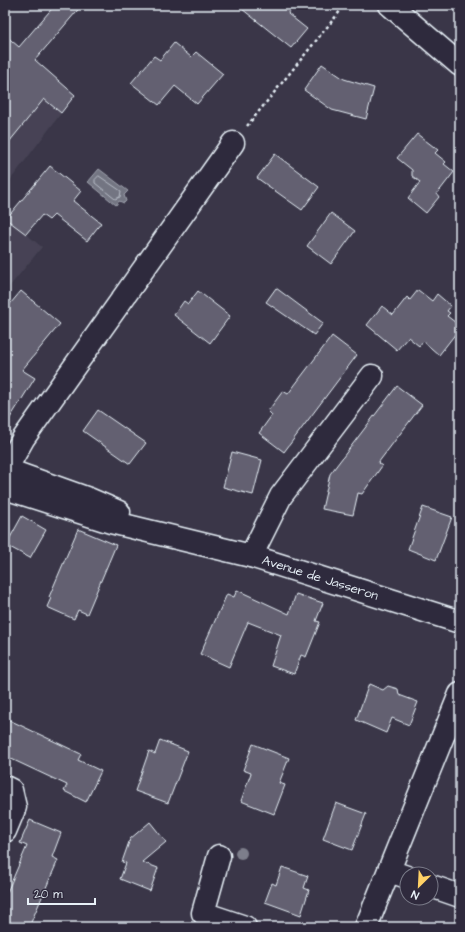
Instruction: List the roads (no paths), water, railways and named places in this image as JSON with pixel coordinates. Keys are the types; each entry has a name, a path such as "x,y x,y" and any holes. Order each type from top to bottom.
{"street":[{"path":"390,5 460,65"},
{"path":"5,470 23,439 232,143"},
{"path":"251,556 281,496 372,376"},
{"name":"Avenue de Jasseron","path":"5,470 89,499 179,537"},
{"name":"Avenue de Jasseron","path":"5,488 111,522 179,537 251,556 460,622"},
{"path":"366,927 398,874 460,694"},
{"path":"5,787 11,790 14,807 5,831"},
{"path":"220,856 203,913 245,927"},
{"path":"439,889 460,896"}],"water":[{"path":"99,169 128,191 124,195 126,201 124,203 119,201 116,205 88,182"}]}
